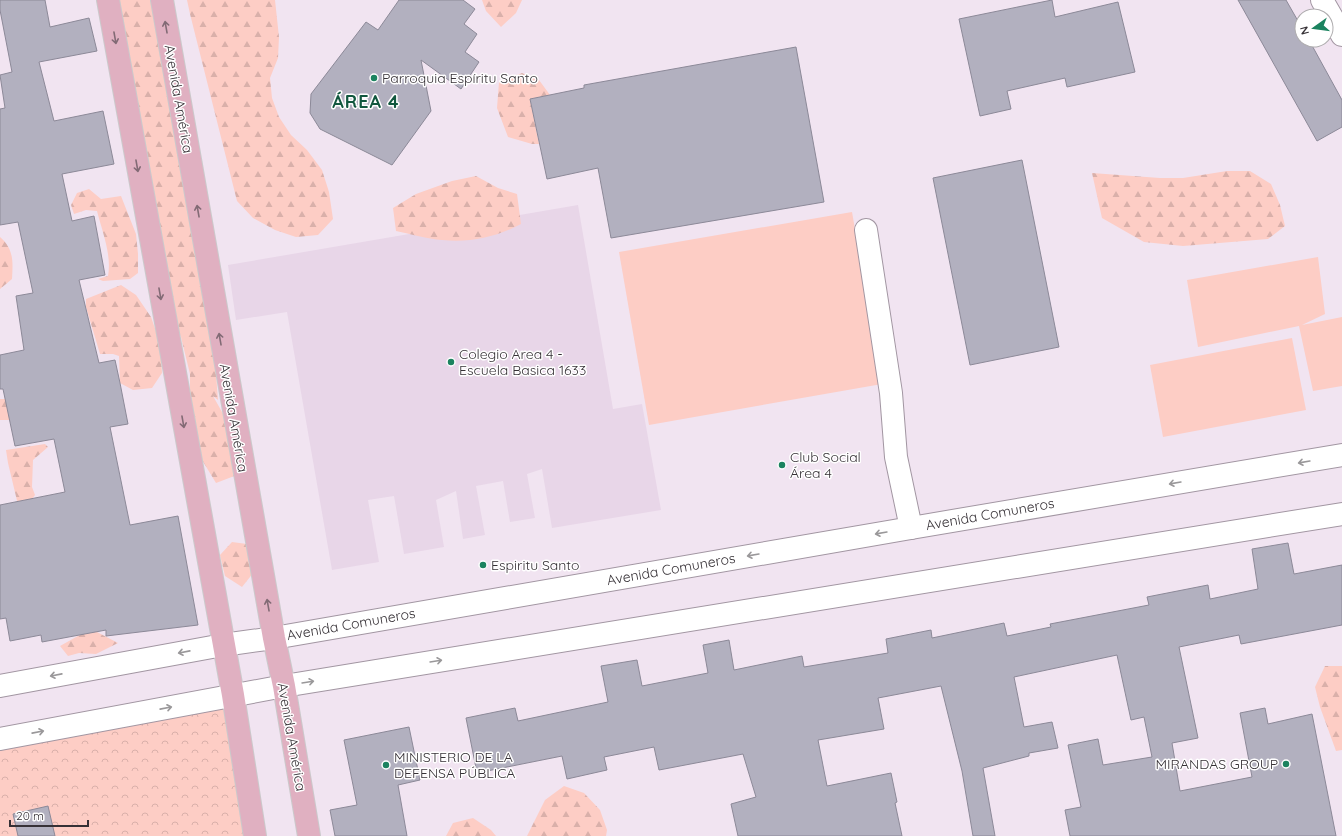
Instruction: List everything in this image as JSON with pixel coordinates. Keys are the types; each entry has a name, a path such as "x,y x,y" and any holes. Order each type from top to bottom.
{"main road":[{"path":"108,0 232,695 255,836"},
{"name":"Avenida América","path":"162,0 274,638 284,686 309,836"}],"street":[{"path":"1322,0 1342,35"},
{"path":"866,230 890,393 896,457 911,528"},
{"name":"Avenida Comuneros","path":"0,686 223,644 274,638 1342,455"},
{"path":"0,739 284,686 1342,514"}],"shaded area":[{"name":"Colegio Area 4 - Escuela Basica 1633","path":"578,205 613,409 642,404 661,510 552,528 542,469 527,474 535,518 510,522 503,481 476,486 485,535 463,539 456,491 436,500 444,547 404,554 394,496 368,500 379,562 332,570 287,312 236,320 228,265"}],"green space":[{"path":"117,0 153,0 214,348 218,400 213,396 226,419 237,475 216,483 199,455 190,417 190,374 181,337 160,293"},
{"path":"187,0 275,0 279,37 278,58 270,78 272,98 279,117 291,135 307,150 322,170 329,192 333,219 318,235 296,237 275,230 253,218 237,201"},
{"path":"482,0 522,0 516,13 501,27 486,11"},
{"path":"522,73 539,80 550,95 530,99 539,144 532,144 508,137 497,108 499,82"},
{"path":"1227,171 1250,171 1271,184 1280,205 1285,226 1268,239 1183,246 1144,242 1102,218 1092,173 1160,178 1183,178"},
{"path":"476,176 498,188 517,194 521,224 493,236 463,241 425,238 396,231 393,208 416,194 452,181"},
{"path":"89,189 101,199 121,196 136,234 138,273 130,279 103,281 98,279 108,276 109,260 97,211 86,210 74,214 71,205 77,193"},
{"path":"852,212 882,384 649,425 619,252"},
{"path":"0,237 8,246 12,256 13,267 12,279 0,289"},
{"path":"1318,257 1325,314 1302,325 1342,317 1342,386 1313,391 1299,326 1198,347 1187,280"},
{"path":"121,285 136,295 151,317 160,343 162,373 152,388 133,390 120,383 119,356 113,354 100,354 86,307 86,299"},
{"path":"1292,338 1306,410 1163,437 1150,365"},
{"path":"0,399 10,399 14,420 0,420"},
{"path":"45,444 48,447 33,460 32,487 35,495 30,502 19,509 6,450"},
{"path":"232,542 247,544 254,572 242,587 225,576 220,555"},
{"path":"85,632 97,632 118,643 96,654 79,653 68,656 60,646"},
{"path":"1325,666 1342,666 1342,750 1336,751 1320,707 1315,687"},
{"path":"223,705 245,836 0,836 0,746"},
{"path":"564,786 584,793 600,810 607,830 606,836 527,836 545,800"},
{"path":"473,818 491,830 496,836 446,836 453,823"}],"building":[{"path":"0,0 45,0 50,27 89,18 97,51 39,62 54,121 103,111 114,164 62,174 72,221 94,216 105,275 79,280 99,363 115,360 120,383 128,424 110,427 130,525 178,516 198,625 106,636 106,630 42,642 41,635 10,641 6,618 0,619 0,505 65,492 54,439 15,446 3,389 0,389 0,355 24,350 16,296 33,293 18,222 0,225 0,109 5,108 0,75 12,72 0,10"},
{"name":"Parroquia Espíritu Santo","path":"399,0 463,0 475,9 464,24 477,34 465,52 479,62 461,89 421,60 431,111 392,165 320,129 310,113 311,94 366,22 378,30"},
{"path":"1052,0 1055,17 1118,2 1135,72 1067,87 1065,78 1007,91 1011,109 980,116 959,19"},
{"path":"1238,0 1286,0 1294,14 1294,48 1313,48 1342,100 1342,127 1317,141"},
{"path":"796,47 824,202 611,238 598,168 547,179 530,99 584,88 584,85"},
{"path":"1022,160 1059,347 970,365 933,178"},
{"path":"1288,543 1294,574 1342,565 1342,625 1241,644 1239,635 1179,647 1198,738 1172,743 1180,791 1252,777 1240,713 1265,708 1268,724 1312,714 1336,836 1070,836 1065,810 1081,807 1068,745 1098,739 1103,765 1152,757 1144,717 1131,720 1117,655 1014,677 1024,727 1052,722 1058,748 1029,753 1029,756 983,768 995,836 973,836 962,771 941,686 878,698 884,729 818,740 827,786 891,773 897,802 895,803 902,836 738,836 731,804 756,797 743,754 659,770 654,747 604,757 607,770 567,779 562,756 477,773 466,718 515,708 518,721 608,702 601,666 637,660 642,686 708,673 703,645 729,640 734,670 802,656 804,667 888,653 886,639 931,630 932,638 1004,623 1007,636 1051,627 1050,624 1149,605 1147,597 1208,585 1210,599 1258,589 1252,549"},
{"path":"409,727 420,780 398,785 407,836 335,836 330,810 357,805 344,740"},
{"path":"48,806 55,836 18,836 13,814"}],"place":[{"name":"Parroquia Espíritu Santo","path":"374,78"},
{"name":"Colegio Area 4 - Escuela Basica 1633","path":"451,362"},
{"name":"Club Social Área 4","path":"782,465"},
{"name":"Espiritu Santo","path":"483,565"},
{"name":"MIRANDAS GROUP","path":"1286,764"},
{"name":"MINISTERIO DE LA DEFENSA PÚBLICA","path":"386,765"}],"district":[{"name":"ÁREA 4","path":"366,102"}]}
